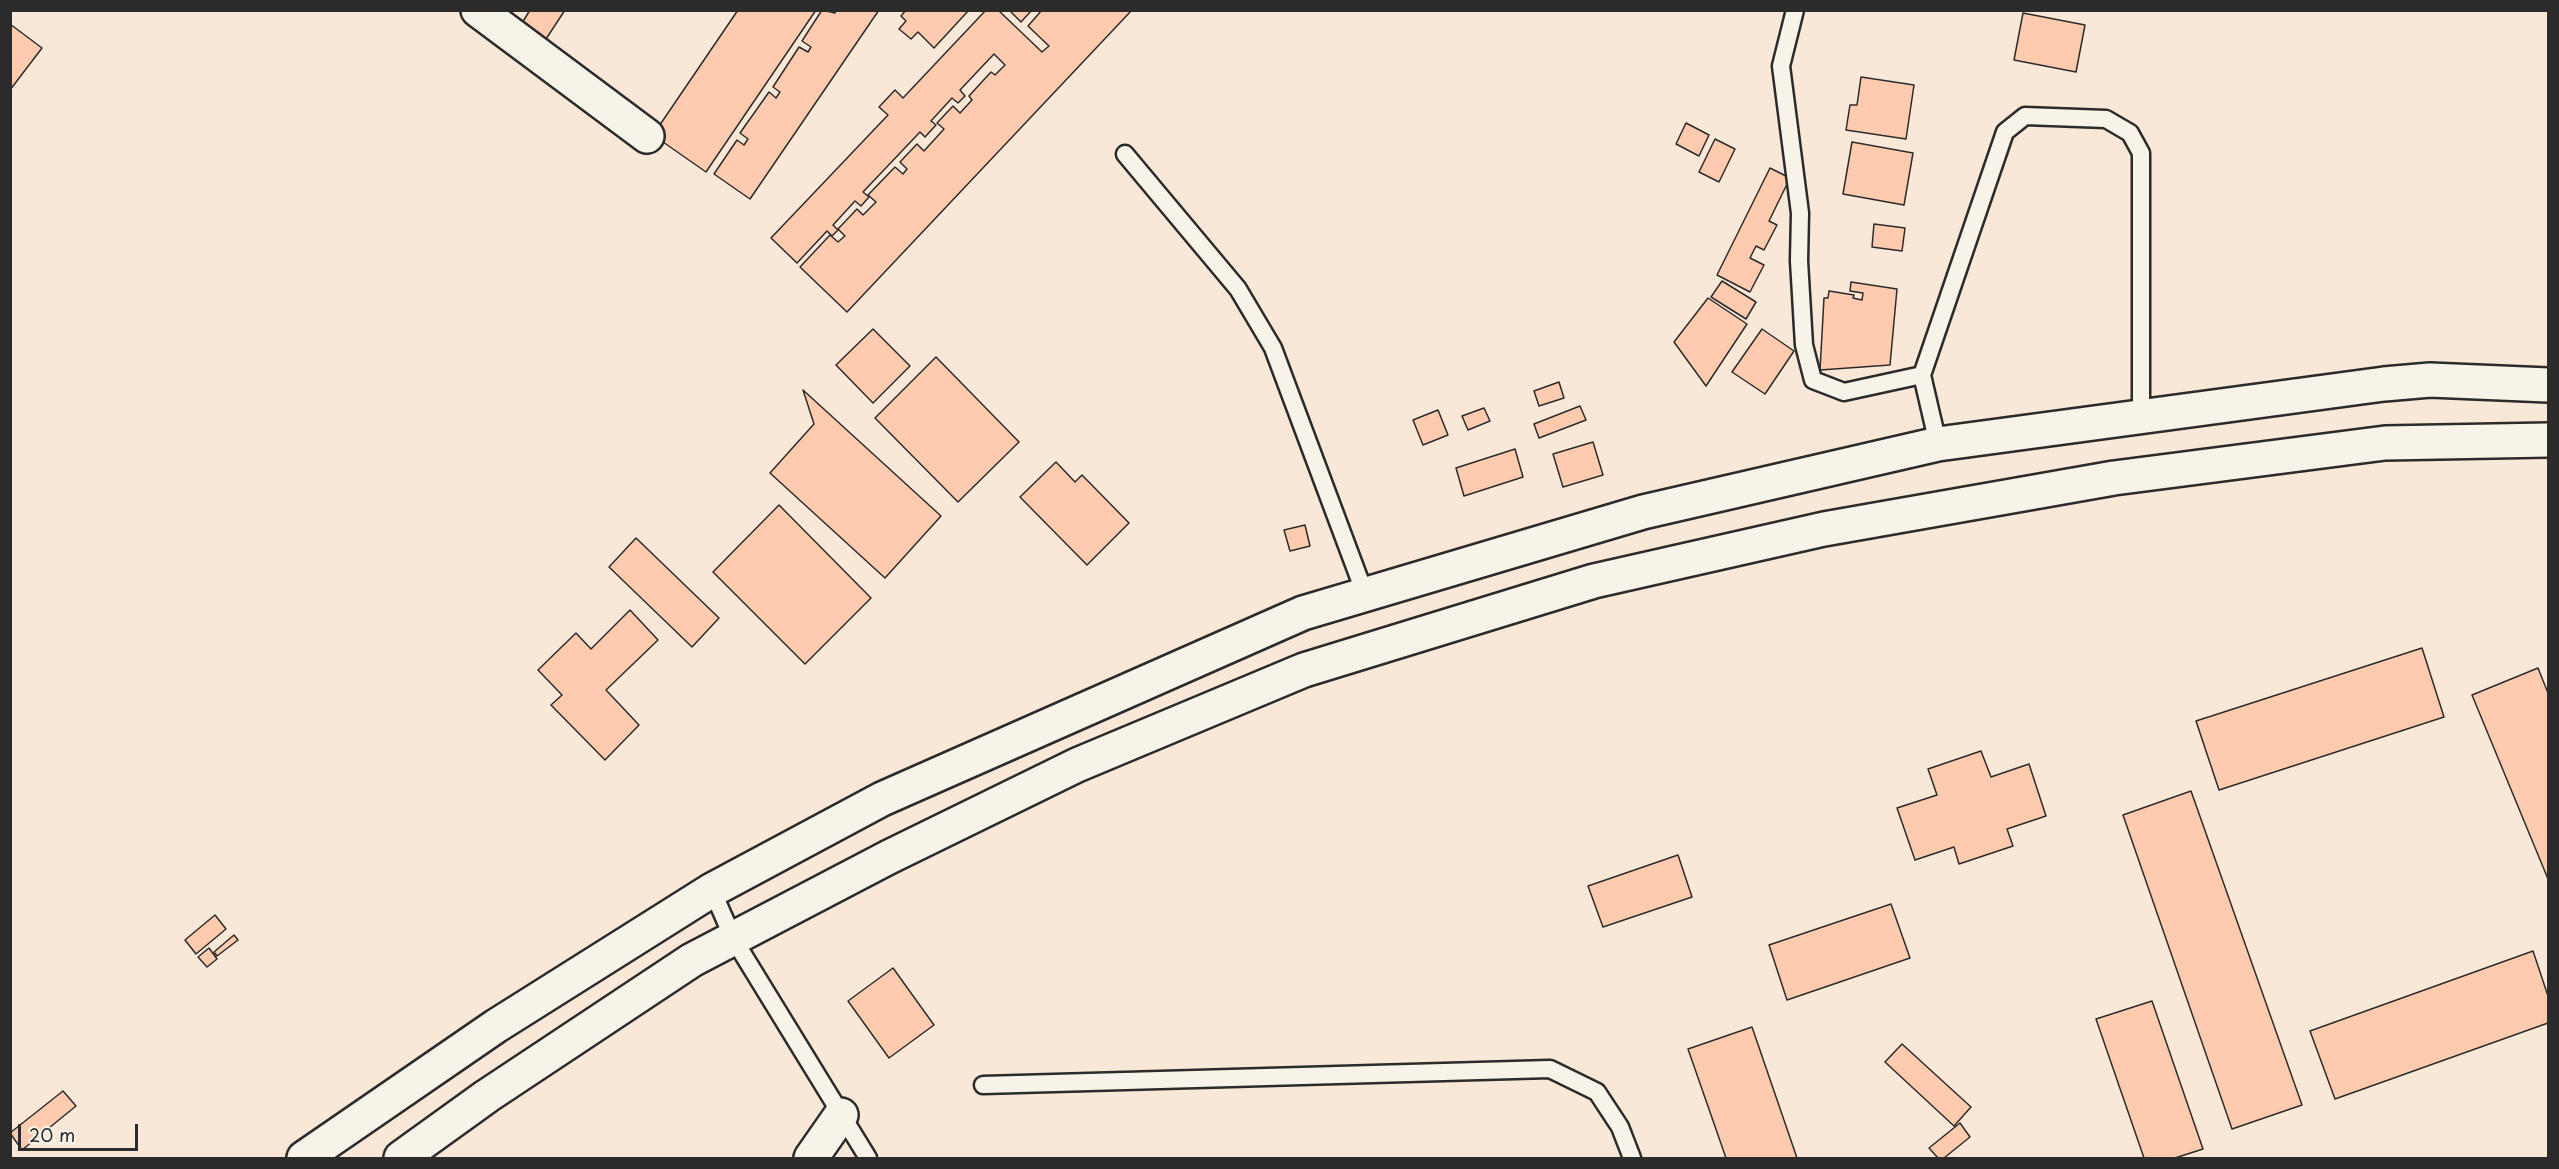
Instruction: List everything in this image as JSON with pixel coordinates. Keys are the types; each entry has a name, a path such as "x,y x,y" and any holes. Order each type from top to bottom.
{"street":[{"path":"478,10 647,136"},
{"path":"304,1158 496,1026 712,890 893,794 1304,613 1643,512 1938,444 2430,380 2548,384"},
{"path":"401,1158 487,1096 692,960 889,857 1077,765 1304,670 1594,581 1824,529 2114,478 2385,443 2548,440"},
{"path":"811,1158 841,1115"},
{"path":"829,1158 841,1115"}],"lane":[{"path":"1795,10 1781,66 1800,213 1799,261 1804,345 1813,380 1844,392 1922,375"},
{"path":"1938,444 1922,375 2005,132 2025,116 2106,119 2130,133 2141,153 2140,416"},
{"path":"1125,154 1238,289 1273,348 1365,594"},
{"path":"712,890 733,938 868,1158"},
{"path":"983,1085 1550,1069 1597,1092 1620,1127 1632,1158"}],"building":[{"path":"530,10 565,10 546,39 522,23"},
{"path":"738,10 816,10 706,172 653,135"},
{"path":"822,10 835,13 836,10 879,10 750,199 714,174 737,140 744,145 748,139 740,133 769,92 776,98 780,92 773,87 799,47 808,52 811,47 802,41"},
{"path":"906,10 969,10 934,48 918,32 911,39 899,29 906,21 901,16"},
{"path":"986,10 998,10 1042,52 1049,46 1028,26 1042,10 1132,10 847,312 800,267 830,235 838,242 845,236 838,229 857,209 863,215 876,202 868,195 895,167 903,174 907,169 900,162 917,144 924,151 944,129 937,123 953,106 960,113 972,100 969,96 991,72 995,75 1005,65 994,54 960,90 965,96 958,103 952,98 931,121 936,125 925,137 920,132 863,192 869,197 861,206 855,201 833,225 838,230 832,236 827,231 797,263 771,238 888,115 879,107 895,90 903,98"},
{"path":"1009,10 1032,10 1021,22"},
{"path":"2023,13 2085,25 2076,72 2014,60"},
{"path":"10,24 42,48 10,90"},
{"path":"1861,77 1914,85 1906,139 1846,130 1850,105 1857,105"},
{"path":"1686,123 1709,135 1699,156 1676,144"},
{"path":"1715,139 1735,149 1719,182 1699,172"},
{"path":"1852,142 1913,153 1904,205 1843,194"},
{"path":"1770,168 1790,178 1769,221 1777,225 1764,250 1756,246 1750,258 1764,265 1750,292 1717,275"},
{"path":"1874,224 1905,228 1902,251 1872,247"},
{"path":"1722,281 1756,302 1746,319 1711,297"},
{"path":"1851,282 1897,289 1890,365 1820,370 1824,298 1828,298 1829,291 1854,295 1853,298 1862,300 1863,293 1850,291"},
{"path":"1708,298 1747,324 1706,386 1674,342"},
{"path":"873,329 910,366 873,403 836,365"},
{"path":"1762,329 1794,351 1765,394 1732,372"},
{"path":"936,357 1019,442 958,502 875,418"},
{"path":"1559,382 1564,398 1539,406 1534,391"},
{"path":"803,390 941,516 885,578 770,473 814,424"},
{"path":"1580,406 1586,420 1539,438 1534,424"},
{"path":"1484,408 1490,421 1468,430 1462,416"},
{"path":"1438,410 1448,435 1423,445 1413,420"},
{"path":"1593,442 1603,475 1563,487 1553,454"},
{"path":"1515,449 1523,477 1464,496 1456,468"},
{"path":"1056,462 1075,482 1082,475 1129,523 1087,565 1020,497"},
{"path":"779,505 871,598 805,664 713,572"},
{"path":"1305,525 1310,546 1290,551 1284,530"},
{"path":"636,538 719,618 692,647 609,567"},
{"path":"630,610 658,640 606,690 639,725 605,760 551,705 562,695 538,670 576,633 591,649"},
{"path":"2422,648 2444,717 2219,790 2196,721"},
{"path":"2538,668 2548,693 2548,879 2472,695"},
{"path":"1981,751 1991,777 2029,764 2046,816 2007,829 2013,846 1959,864 1954,847 1915,860 1897,808 1937,795 1928,769"},
{"path":"2191,791 2302,1105 2232,1129 2123,815"},
{"path":"1678,855 1692,897 1603,927 1588,886"},
{"path":"1891,904 1910,958 1787,1000 1769,945"},
{"path":"215,915 226,929 196,954 185,940"},
{"path":"234,935 238,940 217,956 214,952"},
{"path":"209,948 217,959 207,967 198,957"},
{"path":"2533,951 2548,996 2548,1023 2335,1099 2310,1031"},
{"path":"893,968 934,1025 889,1058 848,1001"},
{"path":"2152,1001 2203,1149 2175,1158 2144,1158 2096,1019"},
{"path":"1752,1027 1797,1158 1726,1158 1688,1049"},
{"path":"1902,1044 1971,1107 1954,1126 1885,1062"},
{"path":"63,1091 76,1106 22,1150 10,1133"},
{"path":"1960,1123 1970,1137 1944,1158 1938,1158 1929,1148"}]}
